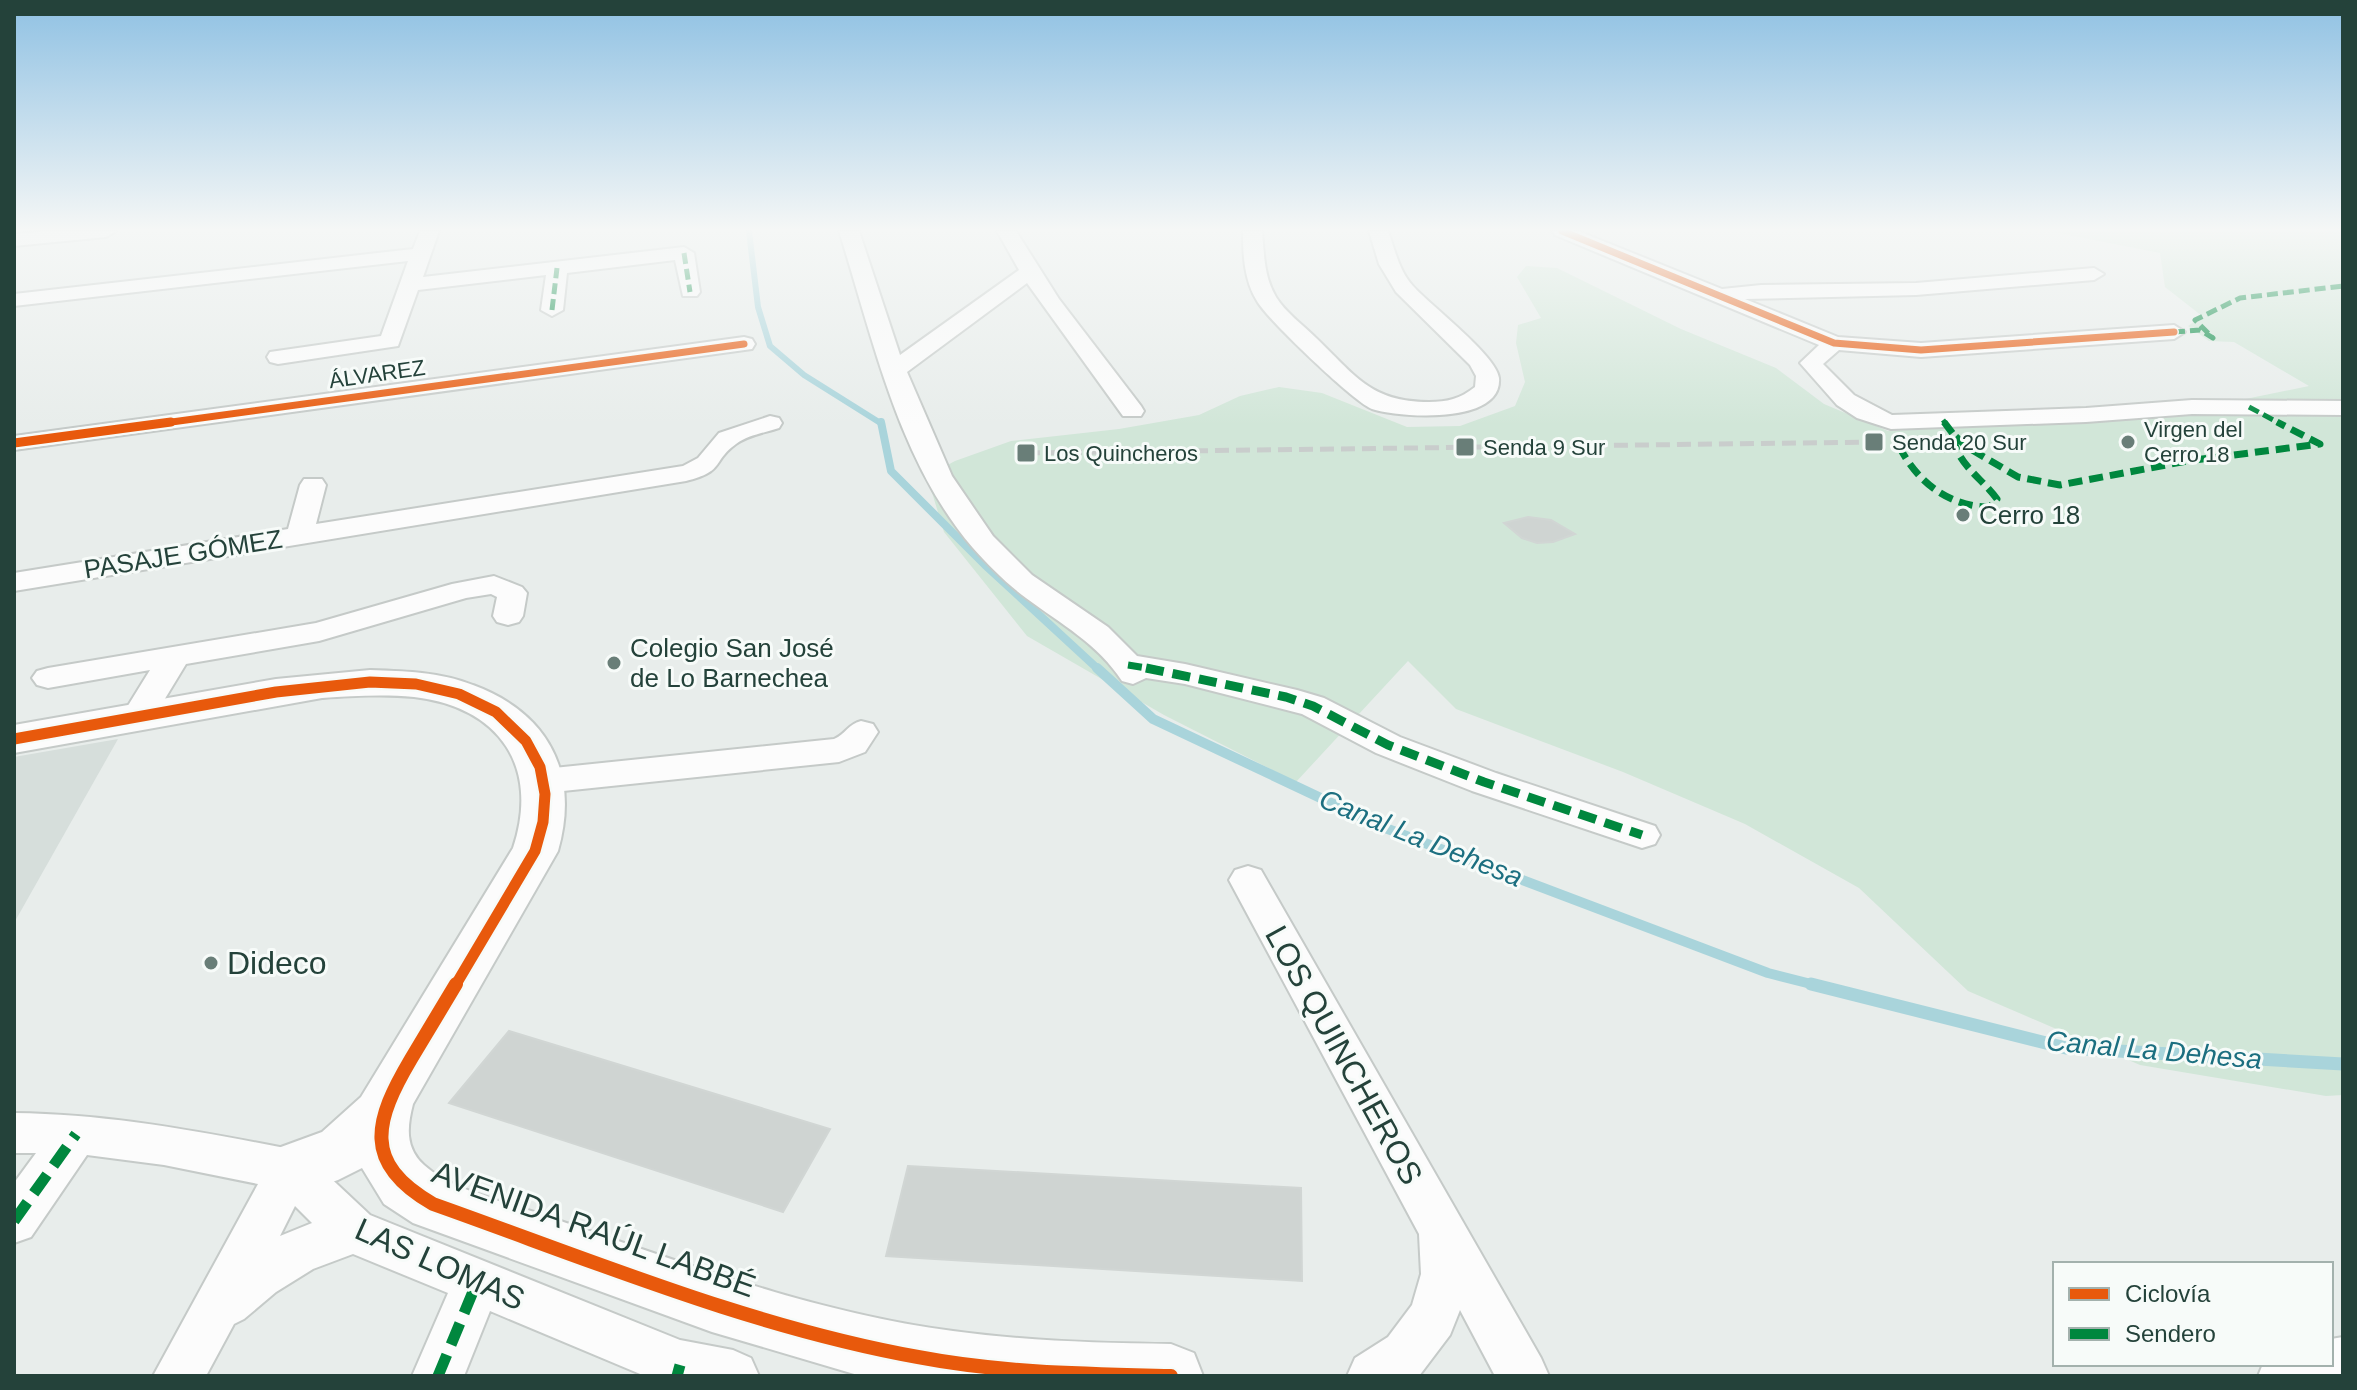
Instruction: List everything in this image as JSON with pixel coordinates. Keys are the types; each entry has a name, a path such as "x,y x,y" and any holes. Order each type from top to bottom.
{"street":[{"path":"14,300 51,296"},
{"path":"278,357 384,344 390,341 407,296"},
{"path":"552,310 554,296"},
{"path":"870,296 895,370 948,494 981,539 1022,580 1113,648 1131,669 1185,674 1286,697 1313,706 1388,745 1484,782 1642,835"},
{"path":"895,370 996,296"},
{"path":"1045,296 1079,345 1132,411"},
{"path":"1265,296 1353,386 1378,403 1407,409 1443,409 1471,402 1486,390 1488,376 1479,361 1411,296"},
{"path":"1718,296 1834,343 1921,350 2174,332"},
{"path":"1834,343 1811,363 1833,392 1869,417 1891,422 2086,415 2192,407 2343,408"},
{"name":"ÁLVAREZ","path":"14,443 744,344"},
{"path":"300,535 686,473 711,463 722,442 770,423"},
{"name":"PASAJE GÓMEZ","path":"14,582 300,535 313,485"},
{"path":"48,678 319,632 462,590 494,585 512,593 508,616"},
{"path":"137,717 174,658"},
{"name":"AVENIDA RAÚL LABBÉ","path":"14,739 311,686 362,682 409,685 451,693 499,715 529,745 544,781 544,820 535,851 401,1072 382,1113 382,1146 386,1161 402,1185 414,1195 697,1296 884,1351 967,1364 1102,1375 1171,1376"},
{"path":"544,781 839,750 853,744 861,732"},
{"name":"LOS QUINCHEROS","path":"1248,880 1523,1376"},
{"path":"14,1133 76,1134 164,1145 290,1170 333,1157 353,1144 382,1113"},
{"path":"14,1221 76,1134"},
{"path":"179,1376 290,1170"},
{"name":"LAS LOMAS","path":"290,1170 353,1231 678,1370 733,1376"},
{"name":"LOS QUINCHEROS","path":"1373,1376 1406,1355 1433,1318 1445,1274 1441,1230"},
{"path":"212,1315 259,1275 298,1251 353,1231"},
{"path":"438,1376 477,1282"},
{"path":"2290,1376 2343,1369"}],"shaded area":[{"path":"118,739 14,923 14,757"}],"green space":[{"path":"1528,296 1614,296 1681,329 1776,368 1824,404 1888,431 2043,423 2192,410 2309,386 2234,342 2209,341 2188,326 2202,316 2176,296 2343,296 2343,1095 2326,1096 2140,1065 1968,991 1859,888 1745,824 1623,772 1456,709 1408,661 1296,782 1164,715 1027,636 944,532 927,476 955,461 1011,441 1119,429 1199,415 1240,396 1279,387 1322,393 1407,427 1460,426 1515,406 1525,382 1516,343 1518,325 1541,318"}],"building":[{"path":"1528,517 1551,520 1575,534 1553,542 1537,543 1522,538 1504,523"},
{"path":"509,1031 830,1129 783,1212 449,1103"},
{"path":"908,1166 1301,1188 1302,1281 886,1256"}],"waterway":[{"name":"Canal La Dehesa","path":"757,296 770,346 804,375 881,424"},
{"name":"Canal La Dehesa","path":"881,424 891,471 985,565 1099,670"},
{"name":"Canal La Dehesa","path":"1097,668 1153,719 1380,826 1768,973 1819,986"},
{"name":"Canal La Dehesa","path":"1811,984 2066,1048 2343,1064"}],"railway":[{"path":"1026,453 1874,442"}],"marked path":[{"path":"552,310 554,296"},
{"path":"2174,332 2200,330 2213,338 2195,320 2240,298 2258,296"},
{"path":"1899,446 1914,472 1933,488 1967,505 1990,507 1997,499 1957,453 1953,434 1967,447 2018,477 2060,485 2187,461 2320,444 2249,407"},
{"path":"1943,420 1953,434"},
{"path":"1128,665 1185,674 1286,697 1313,706 1388,745 1484,782 1642,835"},
{"path":"14,1221 76,1134"},
{"path":"438,1376 477,1282"},
{"path":"677,1376 680,1365"}],"cycle path":[{"path":"1720,296 1834,343 1921,350 2174,332"},
{"path":"14,443 744,344"},
{"path":"14,739 276,692 370,682 416,684 459,694 496,712 526,741 540,767 545,794 543,822 535,851 388,1098 381,1132 382,1147 394,1174 404,1185 433,1204 656,1283 825,1336 953,1363 1062,1373 1171,1376"}],"place":[{"name":"Senda 20 Sur","path":"1874,442"},
{"name":"Virgen del Cerro 18","path":"2128,442"},
{"name":"Senda 9 Sur","path":"1465,447"},
{"name":"Los Quincheros","path":"1026,453"},
{"name":"Cerro 18","path":"1963,515"},
{"name":"Colegio San José de Lo Barnechea","path":"614,663"},
{"name":"Dideco","path":"211,963"}]}
